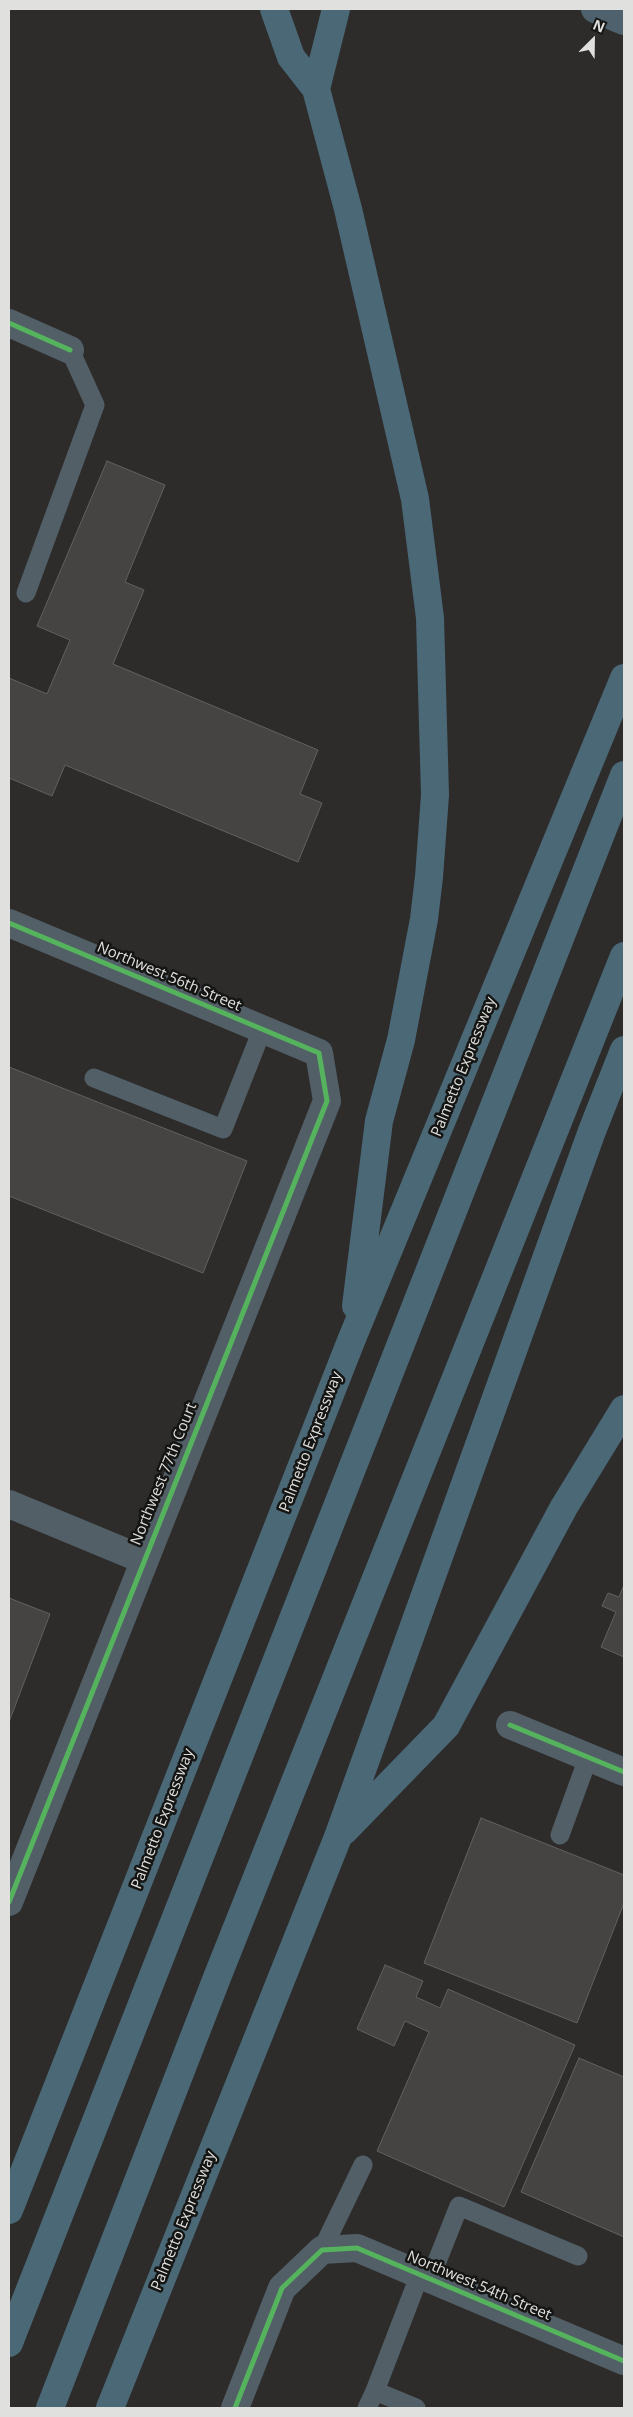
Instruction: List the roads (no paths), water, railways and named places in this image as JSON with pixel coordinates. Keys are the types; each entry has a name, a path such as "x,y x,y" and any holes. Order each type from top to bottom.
{"highway":[{"path":"274,9 292,57 316,89 364,276 415,499 428,591 433,692 435,795 429,877 408,1007 379,1121 351,1341"},
{"path":"316,89 336,9"},
{"name":"Palmetto Expressway","path":"9,2210 351,1341 624,678"},
{"path":"9,2343 624,775"},
{"path":"50,2408 218,1975 624,956"},
{"name":"Palmetto Expressway","path":"110,2408 338,1837 592,1131 624,1050"},
{"path":"338,1837 446,1726 564,1507 624,1409"}],"main road":[{"path":"595,9 624,21"}],"street":[{"path":"9,323 70,350"},
{"name":"Northwest 56th Street","path":"9,923 319,1053"},
{"name":"Northwest 77th Court","path":"9,1902 327,1101 319,1053"},
{"path":"9,1504 144,1560"},
{"path":"510,1725 624,1772"},
{"name":"Northwest 54th Street","path":"322,2250 357,2248 624,2362"},
{"path":"235,2408 282,2288 322,2250"}],"lane":[{"path":"26,593 95,405 70,350"},
{"path":"94,1078 223,1129 262,1030"},
{"path":"560,1835 588,1758"},
{"path":"322,2250 363,2165"},
{"path":"367,2408 425,2276 459,2206 578,2256"},
{"path":"375,2391 416,2408"}]}
